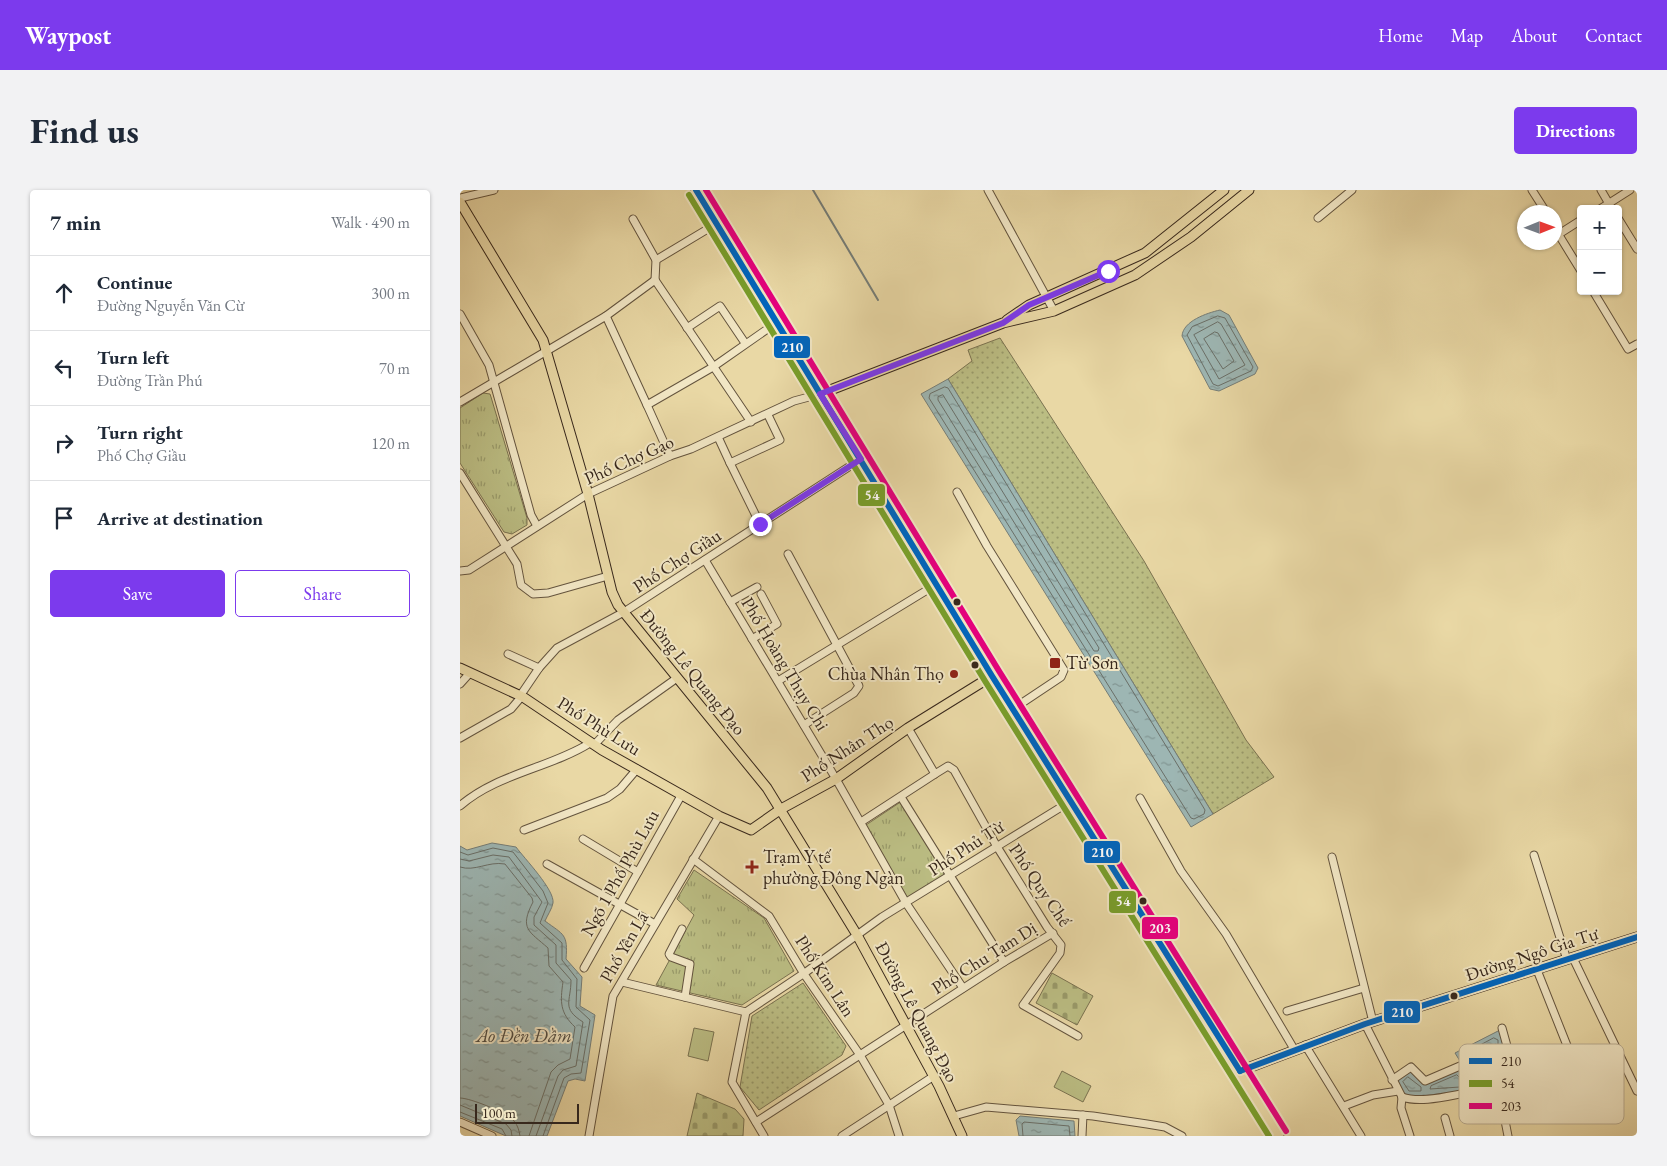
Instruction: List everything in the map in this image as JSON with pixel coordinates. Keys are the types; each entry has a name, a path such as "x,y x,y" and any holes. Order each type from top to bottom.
{"main road":[{"path":"696,190 992,676 1279,1136"},
{"path":"1003,323 1029,305 1047,296 1145,253 1224,190"},
{"path":"820,394 1003,323 1054,311 1135,275 1158,261 1248,190"},
{"name":"Đường Lê Quang Đạo","path":"460,202 532,318 546,350 549,366 588,494 612,592 624,612 767,788 781,809 857,935 934,1076 962,1136"},
{"name":"Phố Phù Lưu","path":"460,668 469,674 521,696 592,744 718,816"},
{"name":"Phố Nhân Thọ","path":"718,816 751,830 781,809 836,779 908,728 992,676"},
{"name":"Đường Ngô Gia Tự","path":"1240,1071 1294,1049 1369,1023 1637,937"}],"street":[{"path":"460,198 494,190"},
{"path":"988,190 1054,311"},
{"path":"1318,218 1352,190"},
{"path":"1532,190 1542,205"},
{"path":"1601,190 1610,205"},
{"path":"1612,205 1630,190"},
{"path":"633,219 656,260 655,280 751,422"},
{"path":"1562,228 1577,222"},
{"path":"656,260 716,224"},
{"path":"1622,225 1637,249"},
{"path":"1562,239 1577,264"},
{"path":"460,402 606,316 655,280"},
{"path":"1595,295 1628,349 1637,344"},
{"path":"687,328 720,306 745,343"},
{"path":"460,314 489,365 531,515 537,526"},
{"path":"606,316 670,456"},
{"path":"647,405 713,367 776,323"},
{"name":"Phố Chợ Gạo","path":"460,570 469,570 588,494 670,456 691,449 768,415 802,398 820,394"},
{"path":"730,464 780,440 768,415"},
{"path":"718,437 760,524"},
{"name":"Phố Chợ Giầu","path":"460,738 511,709 539,668 557,648 624,612 861,459"},
{"path":"460,473 517,564 521,585 533,594 548,593 608,576"},
{"path":"957,492 1064,670 1061,678 1013,709"},
{"path":"788,554 857,679 858,688 854,694 804,725"},
{"name":"Phố Hoàng Thụy Chi","path":"705,560 836,779 906,903 963,988"},
{"path":"778,681 937,584"},
{"path":"730,602 757,587"},
{"path":"752,639 778,624 762,594"},
{"path":"508,654 539,668"},
{"path":"460,684 469,674"},
{"path":"460,806 469,798 497,783 571,755 592,744 618,720 677,678"},
{"path":"908,728 935,774"},
{"name":"Phố Quy Chế","path":"861,822 944,767 951,766 996,845 1061,945 1060,953 1023,1004 1078,1036"},
{"path":"524,830 607,798 620,789 637,769"},
{"name":"Ngõ 1 Phố Phù Lưu","path":"584,968 682,794"},
{"path":"901,797 1004,962"},
{"path":"1140,798 1181,871 1226,934 1294,1049"},
{"name":"Phố Phủ Từ","path":"804,974 882,917 951,876 996,845 1071,801"},
{"name":"Phố Yên Lã","path":"589,1136 613,996 718,816"},
{"path":"583,839 638,872"},
{"path":"1534,855 1570,959 1613,1044"},
{"path":"1332,857 1364,988 1369,1023 1392,1080 1400,1094 1401,1108 1410,1136"},
{"name":"Phố Kim Lân","path":"693,859 769,916 804,974 860,1055 889,1105 899,1136"},
{"path":"547,864 655,924"},
{"path":"682,929 669,954 671,957 690,964 684,997"},
{"name":"Phố Chu Tam Dị","path":"756,1122 963,988 1053,933"},
{"path":"1537,970 1566,1044"},
{"path":"764,1136 732,1082 746,1012 804,974"},
{"path":"622,982 746,1012"},
{"path":"1286,1011 1364,988"},
{"path":"1502,1028 1506,1044"},
{"path":"1305,1045 1361,1136"},
{"path":"1624,1065 1637,1091"},
{"path":"1392,1080 1411,1067 1425,1081 1459,1066"},
{"path":"842,1136 934,1076"},
{"path":"1344,1106 1373,1095 1400,1094 1410,1099 1459,1094"},
{"path":"954,1116 986,1107 1082,1115 1164,1127 1182,1136"},
{"path":"1082,1115 1082,1136"},
{"path":"1445,1118 1450,1136"},
{"path":"460,1122 492,1136"}],"green space":[{"path":"1000,338 1144,561 1246,740 1274,777 1213,814 948,379 972,361 968,350"},
{"path":"483,393 490,394 527,518 527,525 512,534 504,532 460,463 460,408"},
{"path":"902,801 947,876 908,899 866,825"},
{"path":"694,870 764,918 794,971 742,1005 656,985 694,915 677,899"},
{"path":"1052,973 1093,996 1077,1025 1036,1003"},
{"path":"803,983 846,1046 842,1055 759,1110 740,1087 752,1016"},
{"path":"694,1028 714,1032 708,1061 688,1056"},
{"path":"1062,1071 1091,1086 1083,1102 1054,1087"},
{"path":"697,1093 735,1109 744,1119 743,1136 687,1136"}],"water":[{"path":"1220,310 1229,315 1258,368 1255,374 1219,391 1210,389 1182,336 1183,331 1196,318"},
{"path":"948,379 1213,814 1191,827 921,394"},
{"name":"Ao Đền Đầm","path":"492,843 516,847 549,890 553,903 545,921 557,929 563,936 566,944 566,959 582,977 580,1006 595,1015 585,1081 575,1079 568,1081 547,1136 506,1136 460,1116 460,846 467,850"},
{"path":"1500,1030 1504,1044 1473,1044"},
{"path":"1459,1051 1459,1059 1455,1053"},
{"path":"1459,1068 1459,1092 1411,1097 1406,1096 1396,1081 1409,1070 1424,1083"},
{"path":"1020,1116 1074,1121 1075,1136 1019,1136 1016,1120"}],"waterway":[{"path":"813,190 878,300"}],"transit line":[{"name":"210","path":"696,190 992,676 1240,1071"},
{"name":"203","path":"706,190 999,671 1286,1131"},
{"name":"54","path":"689,195 985,681 1269,1136"},
{"name":"210","path":"1240,1071 1365,1024 1637,937"}],"place":[{"name":"Từ Sơn","path":"1055,663"},
{"name":"Chùa Nhân Thọ","path":"954,674"},
{"name":"Trạm Y tế phường Đông Ngàn","path":"752,867"}],"route":[{"path":"760,524 861,459 820,394 835,390 963,337 1003,323 1029,305 1047,296 1108,271"}]}
